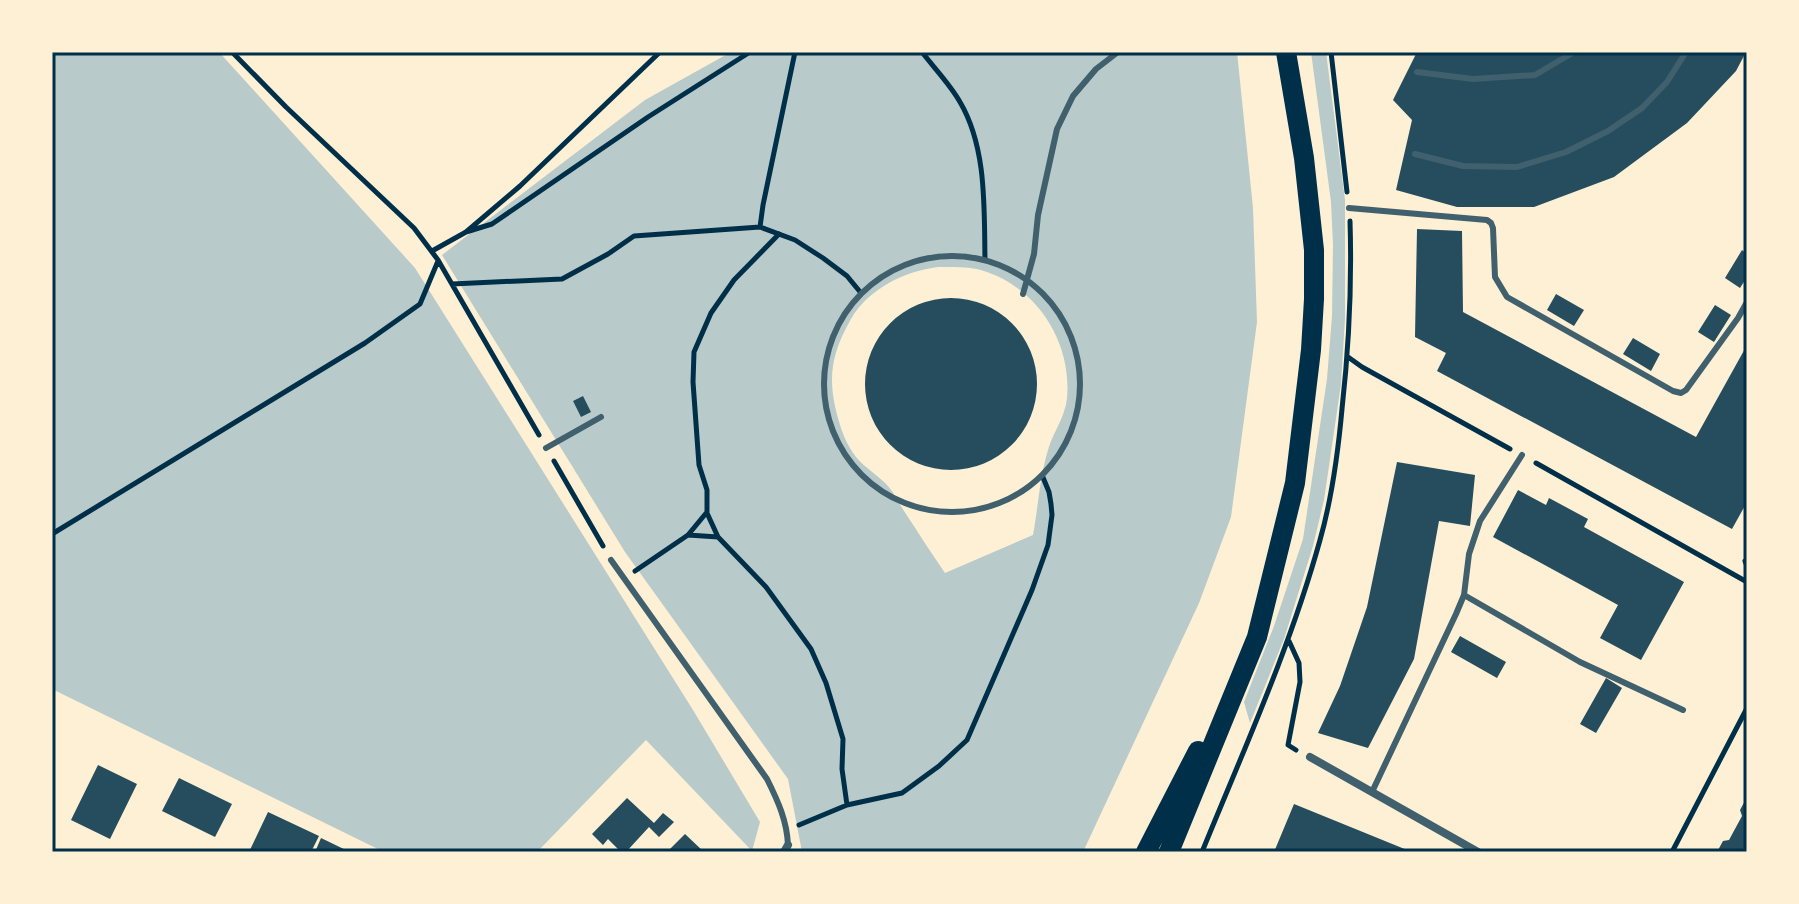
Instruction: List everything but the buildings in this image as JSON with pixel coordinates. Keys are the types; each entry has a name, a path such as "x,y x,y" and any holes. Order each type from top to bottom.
{"main road":[{"path":"1169,852 1257,637 1295,483 1308,380 1314,250 1306,173 1286,52"},
{"path":"1146,852 1257,637"}],"street":[{"path":"1310,757 1478,852"}],"lane":[{"path":"1023,294 1034,254 1038,215 1057,129 1073,96 1096,69 1118,52"},
{"path":"1417,72 1473,79 1535,75 1574,52"},
{"path":"1415,154 1463,166 1517,167 1566,152 1608,131 1642,108 1667,82 1686,52"},
{"path":"1349,208 1487,220 1493,228 1495,277 1507,297 1681,393 1747,302"},
{"path":"941,256 985,260 1028,280 1053,304 1071,337 1080,373 1078,411 1065,446 1042,475 1010,499 971,511 931,511 893,499 860,475 836,442 824,404 824,363 837,325 861,293 898,267 941,256"},
{"path":"546,448 601,417"},
{"path":"1372,792 1464,595 1469,554 1480,521 1522,455"},
{"path":"611,560 767,779 787,829 786,849"},
{"path":"1464,595 1580,662 1683,710"}],"path":[{"path":"232,52 414,228 432,251 611,560"},
{"path":"432,251 466,232 520,186 660,52"},
{"path":"466,232 502,218 648,117 750,52"},
{"path":"760,227 795,52"},
{"path":"922,52 959,101 971,126 985,194 985,260"},
{"path":"452,284 562,279 634,236 760,227 795,240 823,258 847,276 861,293"},
{"path":"779,234 734,280 711,313 694,352 699,465 707,490 707,512 718,537 766,587 811,649 826,683 843,739 842,769 847,805"},
{"path":"52,534 365,343 420,304 438,260"},
{"path":"1348,356 1362,367 1747,582"},
{"path":"787,829 847,805 902,793 939,766 967,740 1027,603 1048,545 1052,515 1049,492 1042,475"},
{"path":"625,578 688,535 707,512"},
{"path":"688,535 718,537"},
{"path":"1289,640 1299,663 1300,682 1288,745 1310,757"},
{"path":"1672,852 1747,708"}],"shaded area":[{"path":"52,52 219,52 415,268 760,822 752,851 646,740 537,852 384,852 52,689"},
{"path":"731,52 1237,52 1253,208 1257,322 1231,517 1199,603 1083,852 802,852 788,779 625,552 442,255 645,100","holes":["938,267 981,270 1006,280 1022,292 1036,306 1058,339 1067,378 1066,405 1045,460 1033,535 945,573 890,489 850,448 838,418 832,379 839,344 858,308 888,283"]},
{"path":"1311,52 1326,52 1345,200 1345,318 1341,384 1324,500 1313,546 1284,639 1250,723 1244,702 1303,539 1327,379 1332,316 1331,202"}]}
